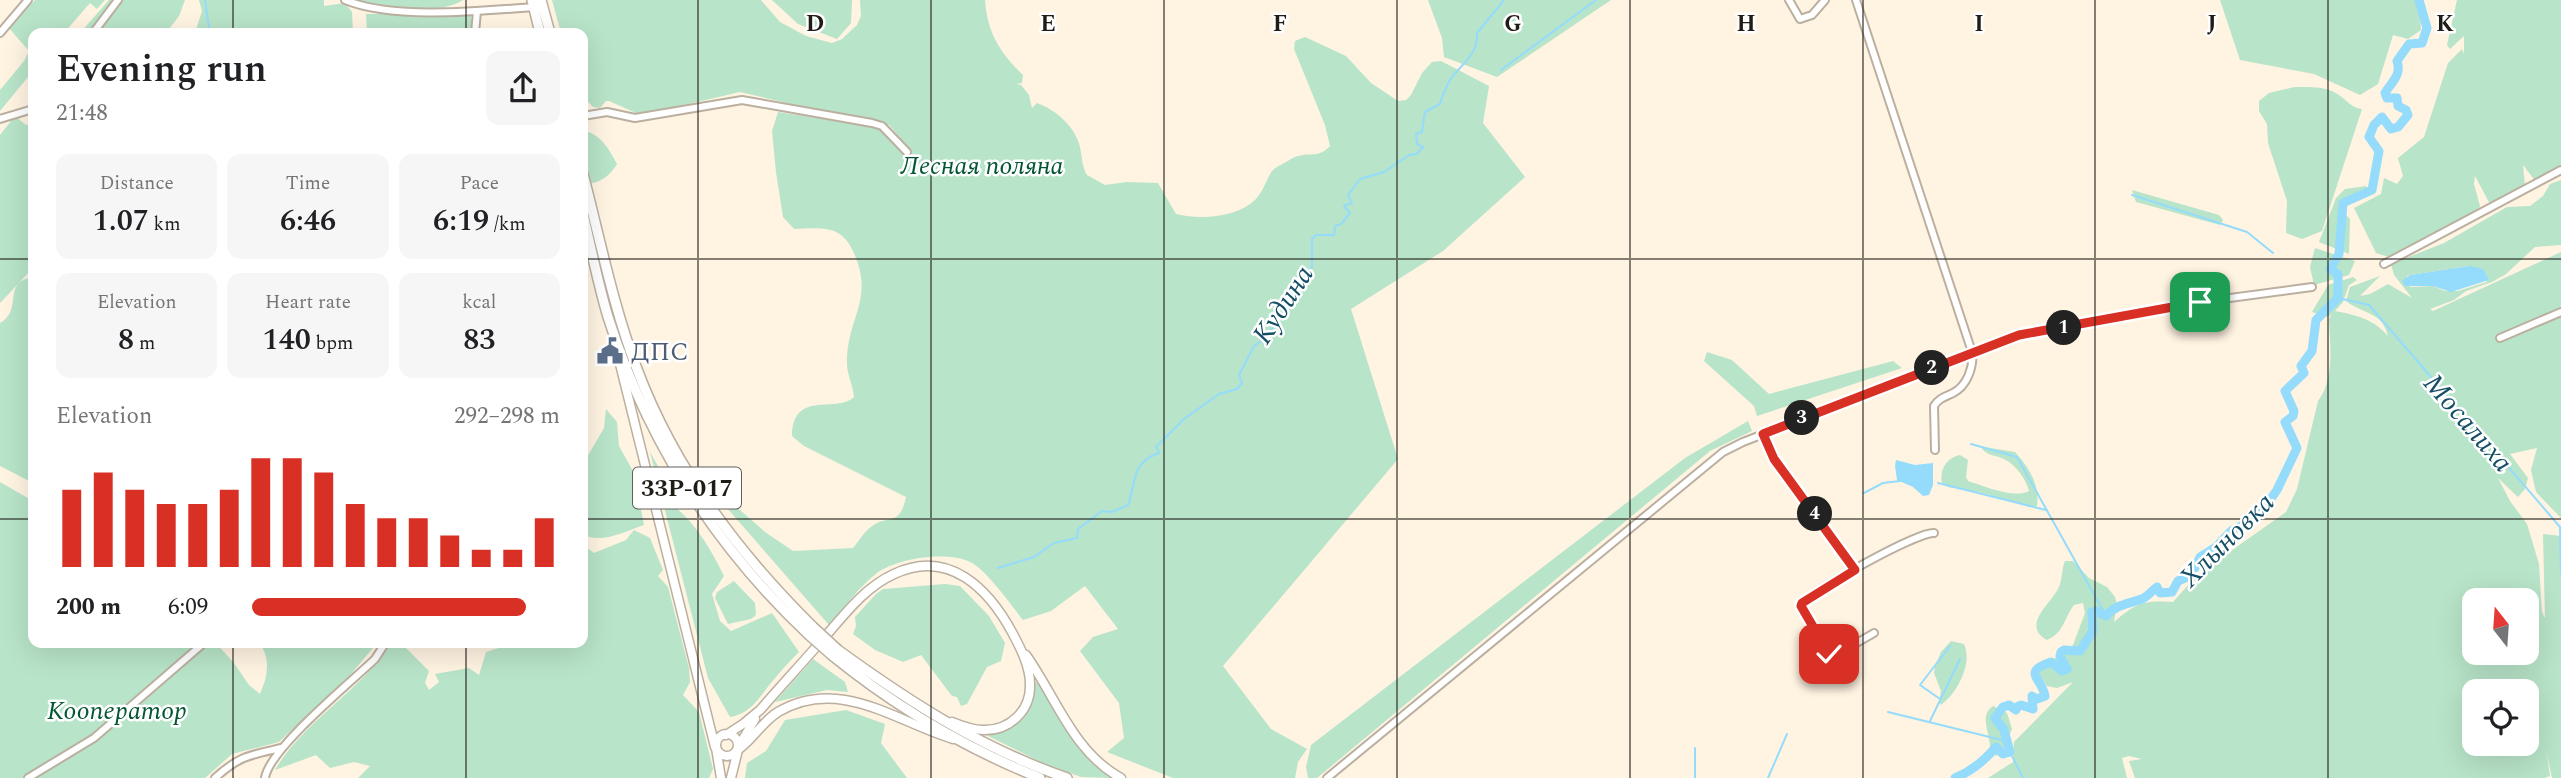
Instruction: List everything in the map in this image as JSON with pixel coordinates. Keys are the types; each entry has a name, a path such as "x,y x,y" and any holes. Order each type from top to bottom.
{"highway":[{"path":"536,2 539,28"},
{"path":"536,2 548,28"},
{"name":"33Р-017","path":"588,193 619,314 647,394 694,482 721,523 810,630"},
{"name":"33Р-017","path":"588,234 608,316 646,412 692,497 737,560 883,695 957,740 1040,778"},
{"name":"33Р-017","path":"836,653 982,744 1067,778"}],"main road":[{"path":"608,316 716,747 721,778"},
{"path":"716,747 718,740 760,710 860,598 888,576 912,568 930,566 948,569 973,582 994,603 1037,670 1059,712 1082,744 1111,773 1121,778"},
{"path":"939,719 985,731 1005,726 1015,720 1027,704 1030,690 1027,668 1018,644"},
{"path":"716,747 724,755 733,754 778,712 796,704 825,699 863,702 957,740"},
{"path":"731,778 738,749 760,710"},
{"path":"726,735 734,737 738,749"}],"street":[{"path":"0,33 28,0"},
{"path":"97,28 118,0"},
{"path":"345,0 359,6 411,11 477,11 536,2"},
{"path":"1789,0 1800,19 1812,15 1825,0"},
{"path":"1856,0 1972,352 1972,366 1961,387 1939,399 1934,406 1935,450"},
{"path":"475,28 477,11"},
{"path":"588,115 607,111 635,118 742,100 882,126 907,152"},
{"path":"0,120 28,111"},
{"path":"2384,264 2561,170"},
{"path":"1327,778 1723,452 2019,335 2200,302 2312,287"},
{"path":"2500,338 2561,312"},
{"path":"1763,434 1774,459 1855,570"},
{"path":"1874,633 1834,656 1829,654 1801,606 1804,600 1855,570 1919,536 1934,533"},
{"path":"28,778 94,737 198,648"},
{"path":"265,778 281,748 375,659 382,648"},
{"path":"215,778 233,761 250,754 281,748"}],"green space":[{"path":"35,0 105,0 97,9 90,3 68,28 28,28 28,50 9,28"},
{"path":"109,0 185,0 179,16 170,28 84,28"},
{"path":"199,0 324,0 324,6 345,3 352,12 353,28 197,28 202,11"},
{"path":"354,0 463,0 439,8 410,9"},
{"name":"Лесная поляна","path":"552,0 761,0 780,22 806,36 832,43 842,39 857,25 861,16 860,0 985,0 986,12 996,41 1023,75 1022,83 1016,84 1021,85 1029,95 1032,108 1037,103 1058,114 1074,132 1087,175 1105,185 1127,182 1158,183 1176,214 1196,217 1238,211 1258,197 1276,168 1297,156 1321,153 1330,146 1325,125 1294,49 1295,41 1305,37 1346,56 1371,83 1398,101 1406,100 1411,95 1422,73 1432,62 1441,61 1489,86 1483,123 1525,177 1443,251 1351,309 1398,459 1223,666 1271,729 1307,749 1298,762 1295,778 1173,778 1107,752 1124,738 1119,703 1080,651 1093,637 1118,629 1085,586 1051,611 1023,620 992,581 972,563 938,556 910,560 877,573 829,625 727,508 732,503 765,532 793,551 853,548 871,527 896,517 906,497 804,446 792,436 794,422 807,407 837,404 854,397 847,360 851,331 859,307 861,282 853,251 842,236 829,230 794,229 783,217 772,131 778,112 877,127 905,154 909,148 889,125 740,92 654,112 636,113 609,101 600,108 593,107 588,102 588,28 560,28"},
{"path":"772,0 852,0 851,23 837,39 798,24"},
{"path":"1428,0 1611,0 1497,77 1444,57 1442,38"},
{"path":"2220,0 2419,0 2421,30 2408,39 2393,35 2378,84 2360,95 2314,74 2240,60"},
{"path":"2457,0 2561,0 2561,173 2536,182 2523,165 2525,186 2491,206 2475,176 2474,184 2480,206 2476,214 2389,257 2376,253 2354,208 2381,194 2384,178 2397,184 2403,176 2398,158 2424,137 2448,63 2462,49 2464,54 2464,36 2450,49 2447,45"},
{"path":"366,14 471,14 471,28 367,28"},
{"path":"28,53 28,77 0,111 0,90"},
{"path":"2295,87 2329,90 2354,107 2362,109 2322,231 2302,239 2286,233 2287,201 2268,143 2267,124 2259,111 2259,101 2269,93"},
{"path":"15,116 28,124 28,273 0,303 0,135"},
{"path":"588,132 603,142 617,164 606,177 591,183 588,173"},
{"path":"2561,180 2561,245 2535,247 2506,274 2430,309 2433,311 2561,252 2561,518 2536,492 2531,470 2537,448 2510,454 2528,478 2525,489 2518,497 2498,478 2510,501 2527,524 2539,564 2542,612 2545,618 2543,534 2561,536 2561,778 2552,778 2547,754 2550,776 2545,778 2135,778 2129,761 2142,759 2129,756 2122,758 2127,778 1988,778 2013,762 2014,742 2073,682 2057,688 2047,686 2039,675 2040,669 2073,645 2085,613 2083,603 2074,605 2060,629 2047,640 2037,628 2040,615 2060,586 2065,561 2073,561 2089,578 2107,587 2117,604 2114,622 2141,604 2173,602 2197,575 2286,512 2297,489 2318,401 2327,383 2329,319 2332,314 2328,317 2312,312 2328,285 2353,277 2357,280 2349,285 2343,302 2335,311 2371,322 2388,336 2377,318 2346,301 2350,287 2380,276 2360,296 2370,294 2388,284 2412,298 2394,275 2391,264 2444,243 2507,207 2530,206 2543,196 2550,184","holes":["2469,266 2487,282 2458,291 2445,291 2433,286 2410,287 2407,276"]},
{"path":"2366,186 2371,193 2347,205 2345,214 2350,219 2349,254 2319,242 2336,198 2345,189"},
{"path":"2132,190 2219,215 2223,220 2220,225 2136,202"},
{"path":"2315,248 2355,261 2349,275 2314,285 2310,267"},
{"path":"28,278 28,480 0,466 0,323 11,311 15,290 23,280"},
{"path":"1707,352 1732,360 1769,394 1893,361 1902,368 1757,416 1754,406 1704,361"},
{"path":"606,409 617,422 619,446 634,473 644,525 613,536 597,538 588,536 588,455 604,428"},
{"path":"1748,421 1752,431 1710,451 1317,778 1308,778 1306,767 1311,745 1685,458"},
{"path":"1984,447 2015,452 2032,477 2037,491 2037,506 2029,507 1983,493 1948,487 1942,483 1945,465 1951,458 1960,455 1968,460 1968,481 2007,493 2029,491 2016,469 2004,459 1987,453 1982,449"},
{"path":"650,452 676,498 673,505 702,538 724,576 712,594 720,621 731,631 772,613 799,652 756,702 738,715 730,717 708,678"},
{"name":"Кооператор","path":"0,482 28,498 28,648 220,648 249,685 260,694 267,668 263,648 373,648 351,674 279,742 232,754 205,778 0,778"},
{"path":"634,530 650,538 663,570 658,576 668,587 689,668 690,682 683,695 699,712 713,769 709,778 358,778 370,766 354,762 330,768 316,755 275,770 301,736 364,676 387,648 406,648 429,671 425,683 429,690 439,682 435,674 469,668 479,675 486,652 499,648 588,648 588,549 594,553 626,540"},
{"path":"734,581 755,603 756,615 751,619 728,624 715,598 717,592"},
{"path":"945,584 960,586 989,616 1005,643 1001,661 987,667 967,704 961,706 957,697 952,696 921,655 903,662 875,650 853,634 855,617 883,589"},
{"path":"1951,641 1964,644 1965,669 1958,686 1941,705 1941,691 1934,673 1935,666 1941,652"},
{"path":"813,659 845,682 848,692 827,690 775,702"},
{"path":"1035,682 1039,683 1054,711 1079,746 1113,778 1081,777 1045,764 986,735 1007,729 1022,719 1031,704"},
{"path":"1993,706 2007,713 2012,729 2003,750 1996,756 1990,750 1986,720 1986,715"},
{"path":"846,710 885,724 881,743 907,778 745,778 747,763 766,751 785,720"}],"water":[{"path":"2469,266 2483,269 2489,280 2451,292 2433,286 2405,286 2402,281 2410,275"},
{"path":"1896,460 1915,465 1933,463 1933,485 1929,495 1923,496 1913,487 1897,480"}],"waterway":[{"path":"205,0 209,28"},
{"name":"Кудина","path":"998,568 1034,557 1054,543 1077,538 1078,529 1102,511 1112,512 1128,505 1136,474 1143,462 1159,453 1156,447 1184,419 1219,394 1237,389 1242,383 1239,375 1254,346 1266,338 1312,267 1312,239 1316,235 1334,235 1335,226 1341,224 1350,213 1344,206 1352,203 1348,195 1360,179 1384,172 1409,155 1417,154 1423,147 1417,144 1416,134 1422,132 1425,112 1440,104 1450,80 1475,47 1477,33 1504,0"},
{"path":"1501,70 1596,0"},
{"name":"Хлыновка","path":"1955,778 1978,765 1996,747 2003,754 2010,752 2004,730 1995,718 2003,707 2009,705 2016,710 2021,705 2033,709 2032,696 2037,699 2045,696 2035,672 2051,662 2062,671 2067,669 2060,656 2061,652 2080,651 2093,631 2092,612 2106,616 2119,607 2144,598 2157,587 2160,593 2172,592 2178,581 2185,578 2187,571 2195,568 2200,557 2216,547 2231,531 2252,520 2277,490 2297,448 2285,422 2293,416 2294,411 2285,391 2304,373 2301,366 2312,351 2316,320 2338,298 2338,274 2330,269 2339,254 2343,203 2372,190 2379,151 2369,137 2374,125 2382,117 2391,129 2398,127 2408,115 2406,110 2398,106 2397,98 2387,98 2385,93 2397,75 2397,61 2409,44 2422,43 2427,28 2419,0"},
{"path":"2132,195 2247,232 2273,253"},
{"name":"Мосалиха","path":"2338,298 2369,305 2560,527 2561,574"},
{"path":"1971,444 2017,457 2106,616"},
{"path":"1864,493 1883,483 1900,481"},
{"path":"1938,483 2046,510"},
{"path":"1940,699 1920,685 1950,646"},
{"path":"1930,721 1960,659"},
{"path":"1888,712 2006,741"},
{"path":"1768,778 1787,734"},
{"path":"1695,748 1695,778"},
{"path":"2010,752 2023,778"}],"place":[{"name":"ДПС","path":"610,351"}],"route":[{"path":"1829,654 1801,606 1804,600 1855,570 1774,459 1763,434 2019,335 2157,312 2200,302"}]}
